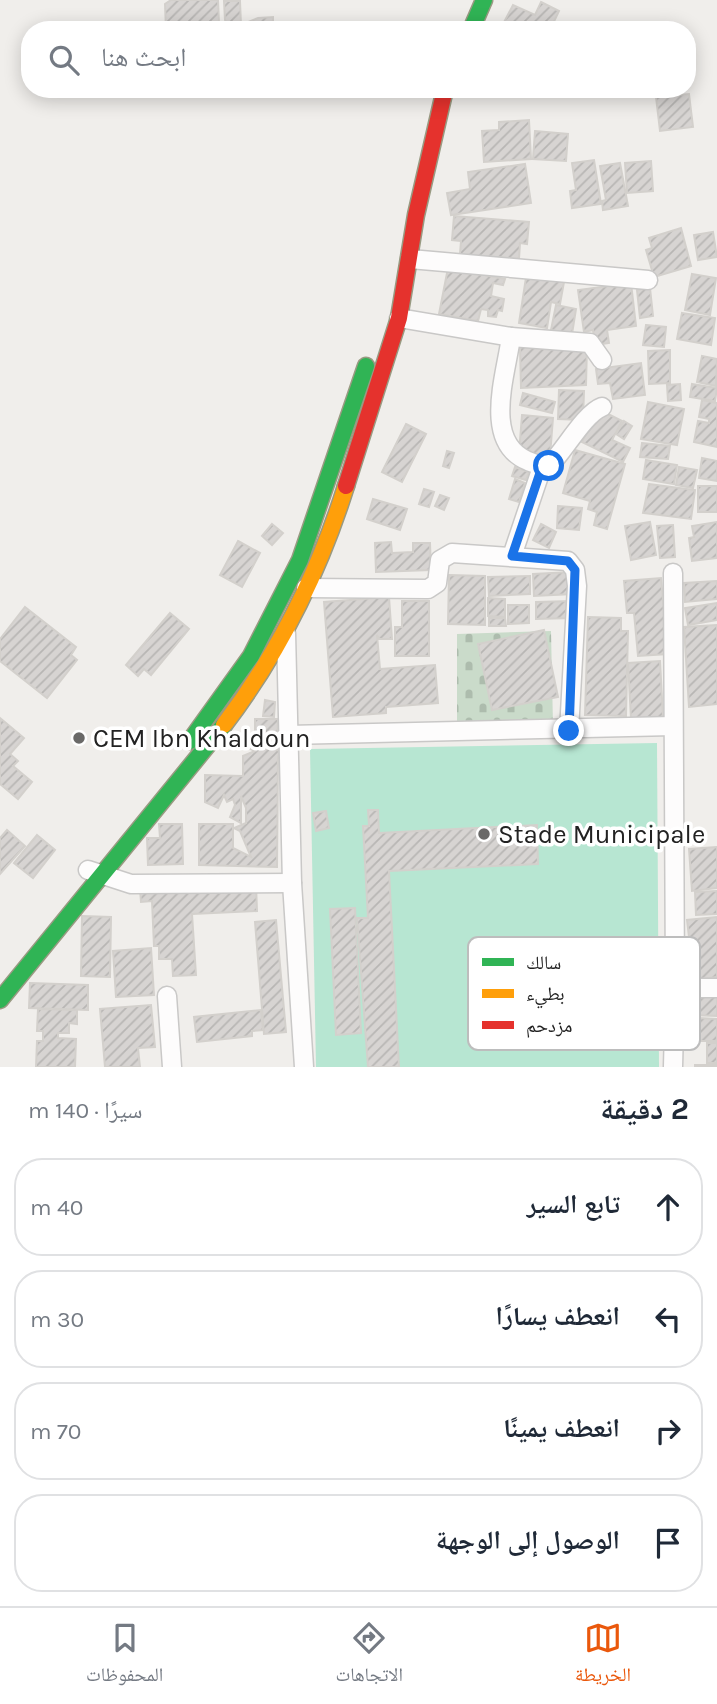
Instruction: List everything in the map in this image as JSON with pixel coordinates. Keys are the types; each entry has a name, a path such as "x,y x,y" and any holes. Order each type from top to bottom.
{"main road":[{"path":"475,21 484,0"},
{"path":"0,976 95,873 237,708 286,631 332,531 399,318 416,215 443,98"},
{"path":"0,1000 251,656 295,570 416,215"}],"street":[{"path":"410,259 648,280"},
{"path":"399,318 511,337 590,344 602,360"},
{"path":"511,337 502,398 502,435 505,444 520,458 542,467 549,466 575,438 592,410 602,407"},
{"path":"512,556 542,467"},
{"path":"306,588 428,589 437,583 440,560 452,553 568,561 575,570 569,731"},
{"path":"673,573 675,937"},
{"path":"286,631 292,883 304,1067"},
{"path":"289,735 569,731 673,726"},
{"path":"95,873 131,884 292,883"},
{"path":"167,996 172,1067"}],"green space":[{"path":"551,631 553,726 457,728 457,634"},
{"name":"Stade Municipale","path":"657,743 658,937 468,937 468,1050 659,1050 659,1067 316,1067 310,749"}],"building":[{"path":"171,0 218,0 219,21 166,21 165,4"},
{"path":"224,1 240,1 241,21 225,20"},
{"path":"541,2 559,11 554,21 505,21 513,5 535,15"},
{"path":"273,17 273,21 251,21 258,18"},
{"path":"656,98 689,98 693,127 660,131"},
{"path":"529,120 531,159 484,162 482,131 499,130 499,122"},
{"path":"535,131 568,134 566,161 533,159"},
{"path":"594,160 601,204 572,208 570,191 576,190 572,163"},
{"path":"651,161 653,191 627,193 625,163"},
{"path":"620,163 628,206 603,210 602,201 606,200 600,166"},
{"path":"525,164 531,203 451,215 447,193 470,189 468,172"},
{"path":"454,216 529,222 527,244 520,243 519,259 460,254 461,241 452,240"},
{"path":"681,228 691,266 654,277 646,250 652,248 649,238"},
{"path":"713,232 717,257 698,260 694,235"},
{"path":"448,268 505,279 503,285 493,283 491,296 504,299 502,311 498,310 496,317 488,316 488,310 481,309 478,321 439,314"},
{"path":"527,271 564,282 560,304 551,302 547,328 519,323"},
{"path":"692,274 716,278 710,315 685,310"},
{"path":"631,283 636,326 607,330 609,343 595,345 593,330 584,332 578,290"},
{"path":"650,288 653,316 640,318 637,290"},
{"path":"556,305 576,309 572,334 551,330"},
{"path":"682,313 715,318 711,345 677,339"},
{"path":"646,325 666,327 664,347 643,345"},
{"path":"587,346 586,385 521,388 520,347"},
{"path":"670,350 670,383 649,384 648,351"},
{"path":"702,356 717,359 716,386 697,382"},
{"path":"641,363 645,395 613,399 610,383 598,384 596,369"},
{"path":"680,384 681,400 668,401 667,385"},
{"path":"692,384 717,388 715,401 690,397"},
{"path":"559,390 584,391 583,420 558,419"},
{"path":"523,393 555,402 552,413 520,405"},
{"path":"702,400 717,403 717,447 694,442 698,421 709,423 709,419 699,417"},
{"path":"648,402 684,409 677,445 641,439"},
{"path":"598,409 622,421 612,440 630,448 623,462 582,442"},
{"path":"522,415 553,418 550,456 519,453"},
{"path":"624,421 632,426 624,439 616,434"},
{"path":"406,424 426,434 402,482 382,472"},
{"path":"642,443 670,446 668,459 640,457"},
{"path":"575,450 625,464 607,529 594,525 597,512 588,509 590,501 563,493"},
{"path":"447,451 454,453 449,468 443,466"},
{"path":"702,458 717,461 717,481 699,478"},
{"path":"646,460 677,465 674,484 643,479"},
{"path":"515,467 529,472 526,480 512,476"},
{"path":"679,467 697,470 693,488 676,485"},
{"path":"515,479 525,483 519,502 509,499"},
{"path":"649,484 695,490 691,519 643,513"},
{"path":"698,486 717,486 717,512 698,512"},
{"path":"424,489 434,492 429,507 419,504"},
{"path":"440,495 449,498 444,510 435,506"},
{"path":"373,499 407,509 400,530 367,519"},
{"path":"558,506 582,508 579,530 557,528"},
{"path":"650,522 656,555 631,560 625,526"},
{"path":"717,522 717,558 692,561 689,538 694,537 692,526"},
{"path":"272,524 283,533 272,545 262,536"},
{"path":"541,524 556,532 549,548 533,540"},
{"path":"673,525 675,557 660,558 657,526"},
{"path":"238,541 260,553 242,587 220,575"},
{"path":"391,542 392,553 413,552 413,543 430,543 431,570 376,572 375,543"},
{"path":"571,572 573,594 534,596 533,574"},
{"path":"449,575 485,576 485,625 448,624"},
{"path":"530,576 530,594 489,596 488,577"},
{"path":"661,578 668,654 638,656 634,613 627,613 624,581"},
{"path":"717,581 717,599 685,602 684,583"},
{"path":"389,597 392,639 379,639 377,635 380,669 435,665 438,703 386,707 386,713 333,717 324,602"},
{"path":"488,598 505,599 505,617 488,616"},
{"path":"402,601 429,601 429,656 395,656 395,627 402,627"},
{"path":"572,601 573,618 536,619 536,602"},
{"path":"717,603 717,620 688,625 685,608"},
{"path":"508,605 529,605 529,623 508,624"},
{"path":"25,607 76,647 71,655 77,660 47,698 0,661 0,639"},
{"path":"170,613 189,629 151,675 144,669 138,676 126,665"},
{"path":"588,617 621,618 621,631 628,631 626,716 585,715"},
{"path":"489,618 505,618 506,626 489,626"},
{"path":"717,625 717,704 689,707 684,627"},
{"path":"544,630 558,697 492,710 478,644"},
{"path":"660,661 663,717 631,719 628,663"},
{"path":"265,700 275,702 274,717 263,716"},
{"path":"0,718 24,738 10,754 18,761 13,766 32,782 18,799 0,784"},
{"path":"255,719 278,719 277,750 280,751 277,867 199,865 199,824 233,824 233,848 251,857 240,831 234,828 246,823 246,808 241,796 241,823 230,817 235,805 233,799 227,802 224,795 218,808 205,802 205,775 243,776 243,756 255,751 244,746 244,740 255,735"},
{"path":"368,810 378,810 379,833 537,825 538,864 389,871 399,1067 368,1067 357,918 368,918 363,826 369,826"},
{"path":"326,811 329,828 316,831 313,813"},
{"path":"159,824 182,824 183,864 148,865 147,838 160,838"},
{"path":"7,830 25,846 0,874 0,838"},
{"path":"37,835 55,850 33,878 14,863"},
{"path":"717,847 717,888 692,891 689,849"},
{"path":"256,884 257,911 192,914 196,975 173,976 172,959 159,959 159,946 154,946 152,901 141,902 140,889"},
{"path":"717,891 717,914 696,915 695,892"},
{"path":"355,908 361,1033 336,1035 330,909"},
{"path":"82,916 111,917 110,977 81,976"},
{"path":"717,917 717,977 700,979 700,937 689,937 687,920"},
{"path":"276,920 286,1032 264,1034 255,922"},
{"path":"151,948 154,995 116,997 113,951"},
{"path":"30,983 88,985 88,1010 29,1008"},
{"path":"700,992 717,993 717,1016 700,1015"},
{"path":"151,1005 155,1047 138,1048 140,1067 105,1067 100,1009"},
{"path":"38,1009 77,1010 77,1024 69,1023 69,1033 58,1033 58,1038 76,1039 75,1067 36,1067 37,1041 43,1041 43,1031 37,1031"},
{"path":"261,1010 263,1030 252,1031 252,1036 197,1042 194,1017"},
{"path":"700,1018 717,1019 717,1041 700,1041"},
{"path":"707,1043 717,1043 717,1063 707,1063"},
{"path":"717,1065 717,1067 695,1067"}],"traffic: fast":[{"path":"475,21 484,0"},
{"path":"190,741 251,656 300,560 366,366"},
{"path":"0,1000 224,725"}],"traffic: slow":[{"path":"224,725 262,670 295,611 323,550 346,486"}],"traffic: jam":[{"path":"346,486 399,318 416,215 443,98"}],"place":[{"name":"CEM Ibn Khaldoun","path":"79,738"},
{"name":"Stade Municipale","path":"484,834"}],"route":[{"path":"549,466 542,467 512,556 568,561 575,570 569,731"}]}
